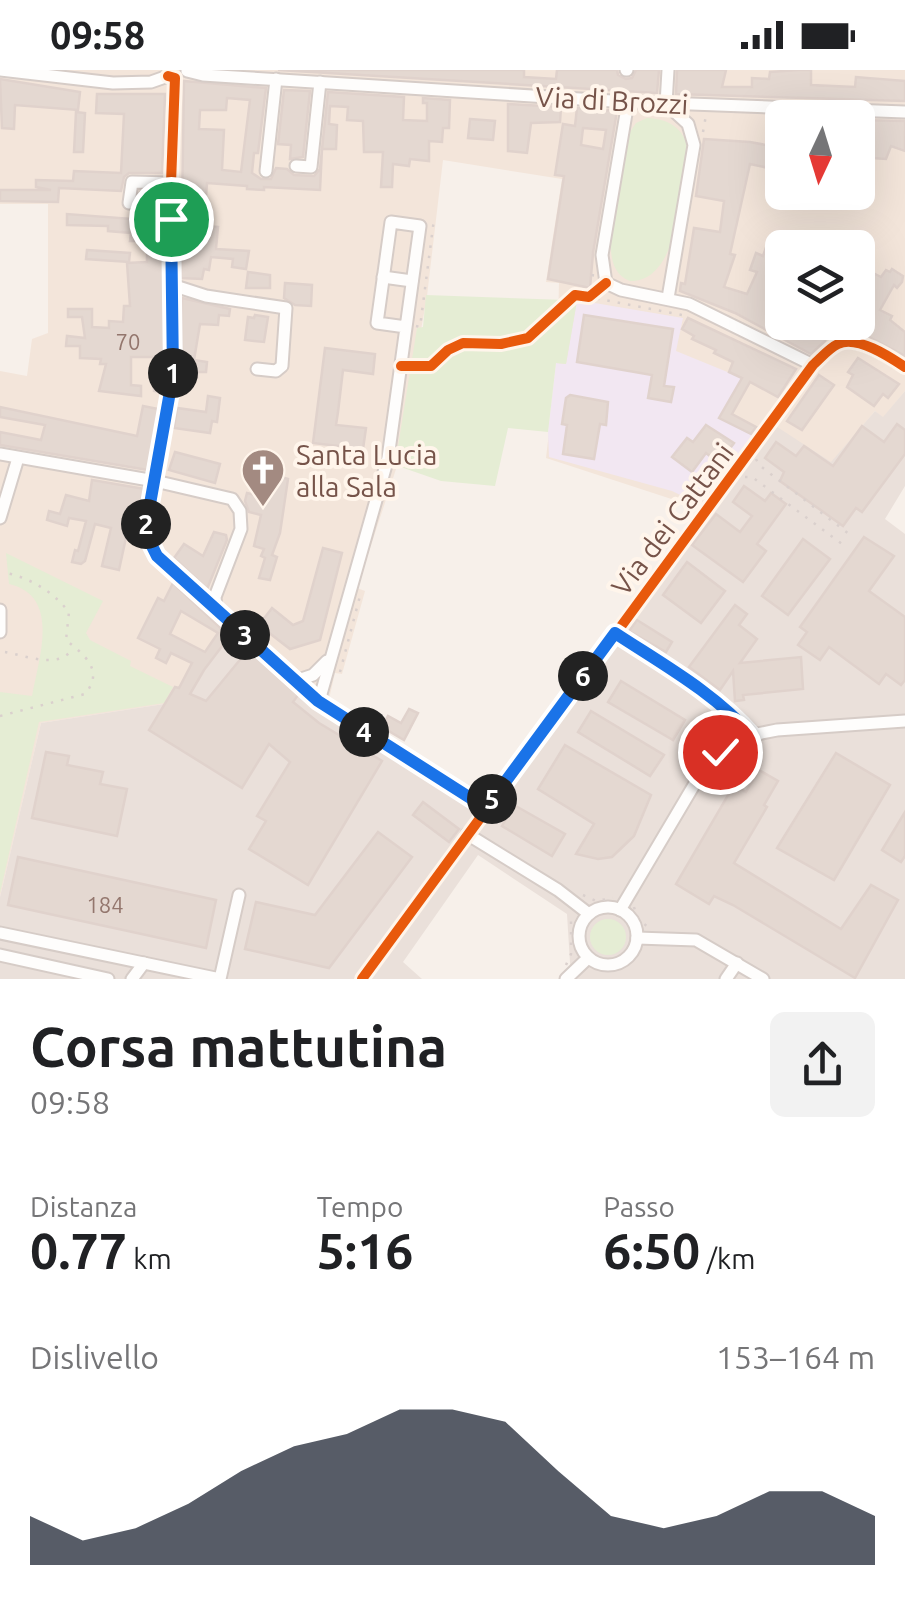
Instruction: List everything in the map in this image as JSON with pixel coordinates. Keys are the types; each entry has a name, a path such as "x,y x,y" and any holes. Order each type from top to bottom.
{"street":[{"name":"Via di Brozzi","path":"0,70 112,83 151,82 187,70 202,75 628,102 829,106 905,112"},
{"path":"668,70 666,104 688,124 694,145 668,298"},
{"path":"170,75 173,375 146,538 157,556 212,600 318,701 486,808"},
{"path":"266,172 276,79"},
{"path":"296,166 311,167 320,82"},
{"path":"628,102 602,255 606,283 621,290 688,304 813,365"},
{"path":"129,203 132,182 171,183"},
{"path":"318,701 388,458 411,327 412,281 420,226 391,222 377,324 411,327"},
{"path":"384,276 412,281"},
{"path":"172,285 206,296 286,308 282,366 276,372 257,370"},
{"name":"Via dei Cattani","path":"362,979 813,365 837,344 848,342 904,365"},
{"path":"0,454 225,497 238,506 242,522 240,537 212,600"},
{"path":"0,518 18,458"},
{"path":"0,610 0,632"},
{"name":"Via dei Cattani","path":"615,633 704,692 737,718 752,736"},
{"path":"295,681 318,671 333,654"},
{"path":"620,910 706,766 720,752 752,736 776,730 905,722"},
{"path":"467,834 590,914"},
{"path":"0,932 144,963 164,973 220,979 239,894"},
{"path":"602,908 620,910 633,921 637,938 632,954 606,965 588,958 579,934 590,914 602,908"},
{"path":"4,956 24,938"},
{"path":"637,938 696,940 763,979"},
{"path":"40,941 45,965"},
{"path":"4,956 108,979"},
{"path":"564,975 588,958"},
{"path":"132,979 144,963"},
{"path":"726,979 737,963"}],"path":[{"path":"703,134 707,107"},
{"path":"411,327 420,326 434,219"},
{"path":"589,297 606,283"},
{"path":"575,295 682,315 686,308"},
{"path":"751,450 758,465 853,536"},
{"path":"734,473 752,478 846,548"},
{"path":"1,725 0,716 84,694 92,685 92,662 66,640 69,612 42,587 7,573"},
{"path":"334,671 342,672 362,596 354,595"},
{"path":"5,652 58,661 68,658 74,646"},
{"path":"582,894 603,902 621,893"},
{"path":"635,898 638,918 655,930"},
{"path":"564,975 570,954 570,912"}],"shaded area":[{"path":"0,70 905,70 905,391 883,418 875,411 831,463 702,509 546,458 557,364 559,283 546,282 562,179 443,160 427,296 397,466 357,588 365,591 342,674 335,673 329,699 232,614 164,704 41,723 0,897 0,371 27,376 32,339 48,333 48,204 0,204"},
{"path":"577,300 683,318 676,351 742,378 719,417 754,435 699,504 672,491 549,457 556,363 566,364"},
{"path":"905,391 905,486 885,519 905,534 905,979 571,979 567,914 478,855 403,962 422,979 0,979 0,897 41,723 164,704 175,687 179,688 192,663 169,652 205,652 231,614 329,699 484,798 768,421 831,462 875,411 883,417"}],"green space":[{"path":"647,118 677,128 685,140 688,157 668,252 646,277 630,281 613,264 611,238 626,138 636,123"},
{"path":"579,293 584,301 577,301 566,364 556,363 548,432 508,428 495,486 441,481 395,465 426,295 566,300"},
{"path":"6,553 103,601 86,633 90,640 173,687 164,703 39,722 0,893 0,692 32,696 43,630 36,601 9,584"},
{"path":"608,919 621,924 626,937 621,950 608,955 595,950 590,937 595,924"}],"building":[{"path":"278,70 524,70 524,77 556,79 557,70 617,70 626,79 632,78 636,70 659,70 657,93"},
{"path":"677,70 726,70 722,87 752,87 752,78 769,79 770,72 798,70 811,70 811,85 855,87 856,77 905,81 905,101 676,94"},
{"path":"0,79 80,92 78,110 15,105 14,129 2,128"},
{"path":"184,81 266,88 252,173 261,179 271,179 276,168 287,169 294,175 314,176 320,169 322,149 320,190 247,189 207,183 206,197 200,197 202,226 218,227 216,249 249,251 246,269 232,267 233,259 211,257 209,270 204,269 202,279 181,278","holes":["227,98 250,100 241,172 222,170 224,130 199,129 200,110 226,110"]},
{"path":"284,90 310,91 303,157 290,159 291,145 278,144"},
{"path":"328,92 404,97 403,120 427,121 427,103 423,103 423,98 450,100 449,128 443,128 442,142 429,141 429,161 410,159 409,166 393,164 392,187 381,187 383,152 364,152 363,121 347,120 348,107 330,106 329,124 337,125 336,149 322,149"},
{"path":"97,94 165,94 162,173 129,173 121,191 59,188 58,202 0,201 0,190 51,190 36,187 36,180 73,181 74,171 121,173 124,114 96,113"},
{"path":"508,104 561,107 560,122 531,123 527,153 508,151"},
{"path":"577,108 617,111 590,288 548,279 564,176 555,175 563,124 575,126","holes":["583,128 606,130 603,149 581,145"]},
{"path":"76,112 85,113 83,152 74,152"},
{"path":"470,119 495,121 493,140 468,138"},
{"path":"875,120 905,121 905,151 891,146 886,159 875,158"},
{"path":"704,139 765,145 765,167 750,164 730,254 735,255 724,287 747,294 757,272 750,270 756,253 763,256 765,250 765,329 680,291 681,283 685,284 694,228 720,232 724,201 696,196"},
{"path":"140,192 162,192 164,374 161,392 154,391 154,357 131,357 131,385 141,386 141,396 99,391 106,364 100,364 101,359 80,358 80,346 66,346 67,336 85,338 82,317 68,317 68,309 92,309 92,327 109,328 109,321 123,322 124,306 130,306 127,263 147,262 147,241 130,241 131,233 108,231 108,226 67,225 67,214 132,219"},
{"path":"87,250 130,253 129,262 86,259"},
{"path":"892,269 903,276 902,282 897,288 894,285 880,310 892,316 890,320 905,332 905,356 875,340 875,274 881,277 886,270"},
{"path":"248,272 270,275 270,288 246,288"},
{"path":"285,283 312,285 311,306 295,305 284,298"},
{"path":"182,298 230,309 229,316 219,315 218,325 200,324 194,360 207,362 206,372 197,372 197,377 182,376"},
{"path":"584,315 673,329 664,386 674,387 671,402 648,398 652,375 577,362"},
{"path":"248,317 268,317 264,342 245,340"},
{"path":"688,318 796,369 778,397 750,382 732,414 756,427 751,434 719,418 742,378 729,372 733,362 682,329"},
{"path":"785,340 825,340 811,354"},
{"path":"325,348 375,354 373,374 343,370 336,425 366,428 363,449 313,443"},
{"path":"858,358 899,384 888,398 883,394 874,406 847,387 853,375 848,372"},
{"path":"819,375 834,385 802,430 787,421"},
{"path":"570,395 608,402 606,425 600,424 594,459 563,454 567,425 562,424 566,398"},
{"path":"208,396 220,398 217,422 212,421 210,433 174,428 177,408 206,412"},
{"path":"143,406 158,409 148,470 0,445 0,432 41,440 45,425 0,417 0,407 137,436"},
{"path":"897,424 905,430 905,454 862,512 856,508 843,526 780,481 784,472 765,458 776,442 796,456 804,446 833,466 862,426 884,442"},
{"path":"706,425 734,443 719,463 706,453 692,472 672,457 687,438 693,442"},
{"path":"175,452 220,464 215,483 169,470"},
{"path":"270,474 288,479 270,580 259,578 264,549 254,546 261,515 249,512 245,501 247,493 264,497"},
{"path":"92,480 145,489 137,533 127,533 119,570 102,566 111,528 95,524 81,564 72,562 86,521 69,518 67,526 47,520 49,511 60,514 66,495 89,501"},
{"path":"744,486 765,501 771,493 786,504 757,544 766,551 743,582 692,545 716,514 740,532 752,516 733,502"},
{"path":"214,532 226,535 227,540 207,589 174,558 184,544 203,556"},
{"path":"864,537 894,556 869,591 905,617 905,680 901,685 886,674 879,684 829,647 820,660 798,645 807,632 800,627"},
{"path":"803,539 830,559 788,615 762,596"},
{"path":"323,548 342,553 320,640 290,649 259,625 272,608 293,625 303,621"},
{"path":"687,562 725,591 701,623 663,595"},
{"path":"173,583 227,634 190,694 206,701 248,650 298,695 293,702 319,723 382,761 308,885 249,849 266,821 257,816 290,762 269,744 242,788 149,730 192,663 171,653 166,663 156,658 160,649 138,638 158,598 164,601","holes":["181,611 218,633 205,652 170,634"]},
{"path":"735,605 747,614 739,625 757,639 740,663 801,657 803,689 743,695 744,700 735,701 733,671 720,690 689,667"},
{"path":"637,620 672,642 666,652 629,631"},
{"path":"621,681 685,720 673,740 608,702"},
{"path":"409,709 418,713 404,740 382,727 388,716 401,723"},
{"path":"591,711 664,755 650,776 578,732"},
{"path":"565,745 651,795 634,836 612,857 598,859 576,854 594,824 538,789"},
{"path":"46,752 69,756 67,765 103,772 100,784 127,789 117,836 32,818"},
{"path":"836,753 890,785 834,880 777,848"},
{"path":"759,770 778,781 734,863 841,929 871,885 898,900 855,978 733,905 714,896 709,904 676,884 734,785 746,792"},
{"path":"423,802 459,829 449,842 413,815"},
{"path":"514,805 565,834 552,856 502,826"},
{"path":"905,812 905,856 901,862 882,850"},
{"path":"378,832 412,857 329,968 245,949 256,902 315,915"},
{"path":"18,857 216,900 206,948 8,905"}],"cycle path":[{"path":"168,76 175,78 171,183 173,375 145,532 157,556 319,701 485,808"},
{"path":"401,366 431,366 448,350 463,343 501,344 528,338 575,295 589,297 606,283"},
{"path":"362,979 813,365 838,344 854,342 905,367"}],"place":[{"name":"Santa Lucia alla Sala","path":"263,508"}],"route":[{"path":"171,219 173,375 145,532 157,556 318,701 486,808 615,633 704,692 737,718 752,736 720,752"}]}
